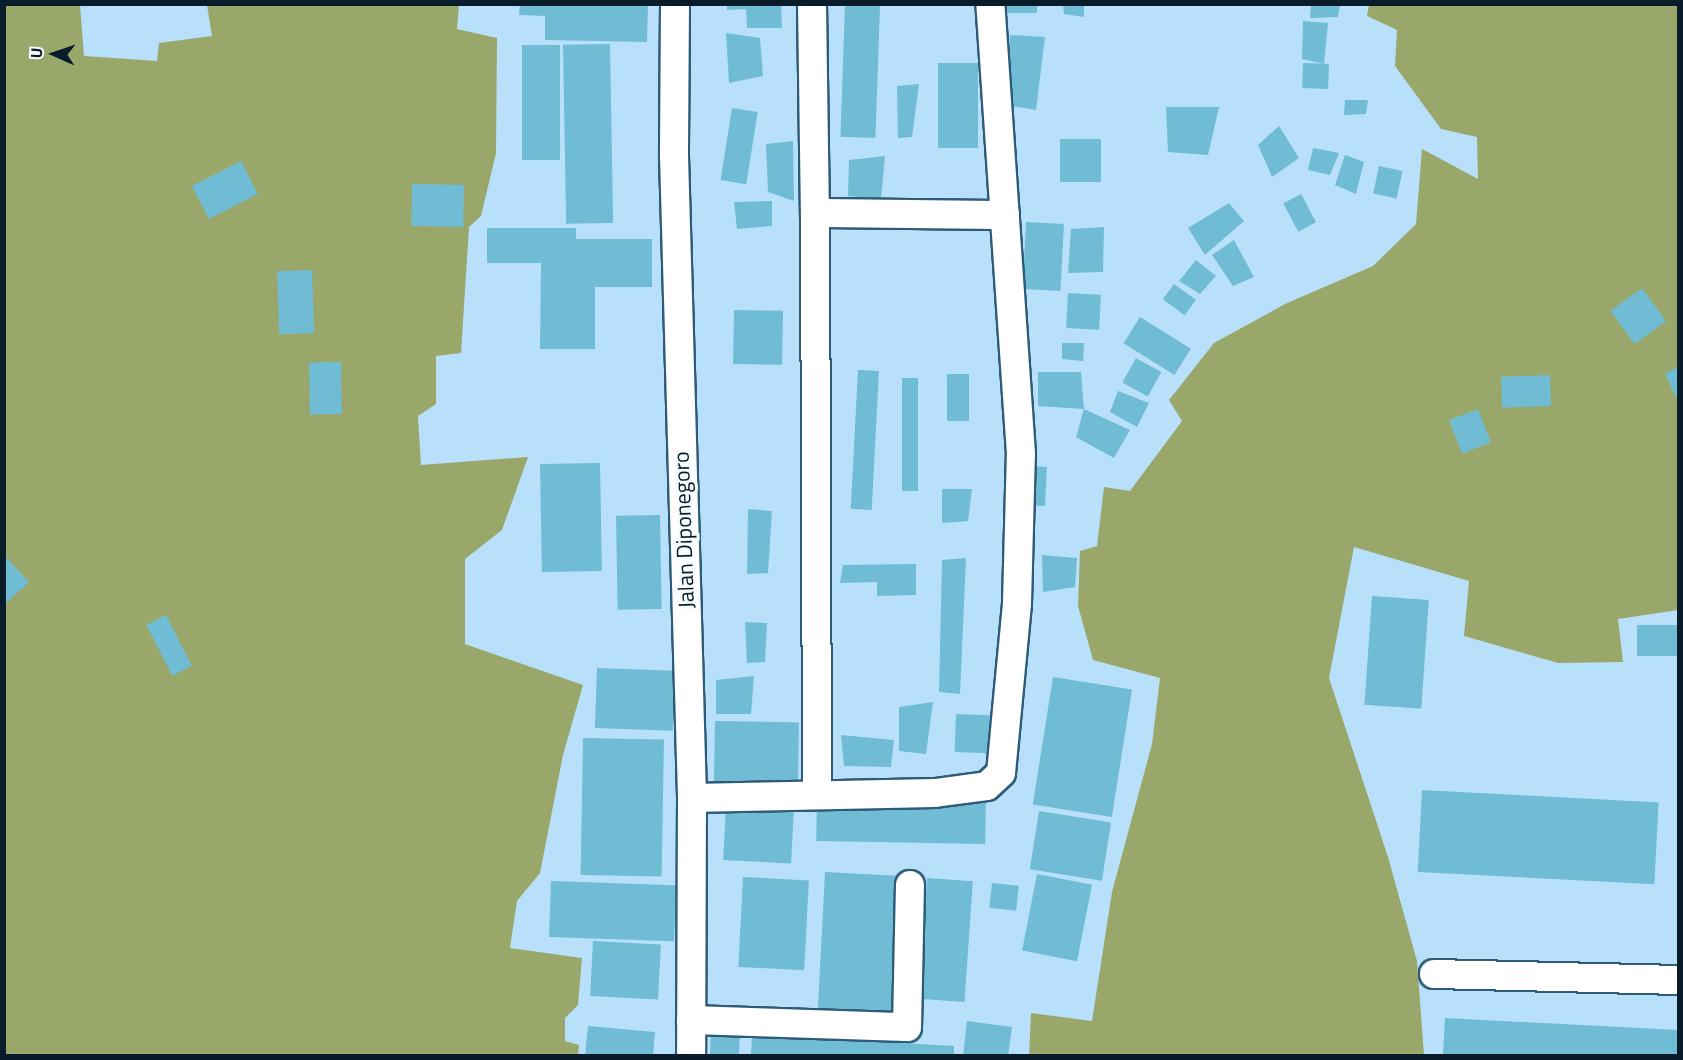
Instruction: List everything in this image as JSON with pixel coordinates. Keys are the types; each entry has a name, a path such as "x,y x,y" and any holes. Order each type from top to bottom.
{"street":[{"name":"Jalan Diponegoro","path":"675,4 674,156 692,798 691,1056"},
{"path":"812,4 817,794"},
{"path":"692,798 974,788 987,786 1001,773 1017,603 1021,454 990,4"},
{"path":"815,213 1005,215"},
{"path":"691,1020 907,1027 910,885"},
{"path":"1434,974 1678,980"}],"green space":[{"path":"5,5 80,5 84,56 157,61 159,43 212,36 207,5 459,5 457,29 497,38 496,153 481,216 469,227 461,353 436,356 436,404 418,416 421,465 528,457 502,530 465,559 465,644 583,685 563,755 540,873 517,901 510,948 582,958 578,1005 565,1018 565,1041 579,1045 578,1055 5,1056"},
{"path":"1369,5 1678,5 1678,610 1618,619 1623,662 1558,663 1464,636 1469,581 1354,547 1329,678 1388,857 1417,961 1424,1055 1029,1056 1031,1013 1092,1021 1112,892 1152,744 1160,678 1093,660 1078,606 1080,551 1097,546 1104,487 1130,491 1182,421 1169,400 1214,343 1287,303 1373,266 1416,224 1422,149 1478,179 1477,137 1441,129 1395,66 1397,30 1367,16"}],"building":[{"path":"520,4 648,4 647,42 545,40 545,16 519,15"},
{"path":"727,4 781,4 782,28 747,28 746,9 727,10"},
{"path":"1006,4 1037,4 1037,13 1006,13"},
{"path":"1063,4 1084,4 1084,17 1064,14"},
{"path":"1311,4 1340,4 1338,17 1310,18"},
{"path":"845,5 880,6 875,138 840,137"},
{"path":"1303,21 1328,23 1324,64 1302,59"},
{"path":"726,33 760,38 763,76 729,83"},
{"path":"1010,35 1045,37 1036,110 1006,105"},
{"path":"610,44 613,223 566,224 563,45"},
{"path":"522,45 560,45 560,160 522,160"},
{"path":"938,63 978,63 978,148 938,148"},
{"path":"1303,63 1329,64 1328,89 1302,88"},
{"path":"919,84 912,137 898,138 897,86"},
{"path":"1345,100 1368,100 1366,114 1344,115"},
{"path":"1166,107 1219,107 1208,155 1168,152"},
{"path":"732,108 758,112 746,184 721,180"},
{"path":"1279,126 1299,158 1272,177 1258,145"},
{"path":"1060,139 1101,139 1101,182 1060,182"},
{"path":"793,141 794,201 768,192 766,144"},
{"path":"1313,148 1339,153 1330,175 1308,170"},
{"path":"1345,155 1364,162 1356,194 1335,185"},
{"path":"885,156 881,199 848,196 849,160"},
{"path":"241,161 258,194 209,219 192,186"},
{"path":"1379,166 1402,171 1397,198 1373,193"},
{"path":"412,184 464,185 463,227 411,226"},
{"path":"1301,194 1316,222 1298,232 1283,203"},
{"path":"772,201 772,226 737,229 734,202"},
{"path":"1229,203 1244,221 1205,255 1188,228"},
{"path":"1026,222 1064,224 1060,291 1022,289"},
{"path":"1104,227 1103,272 1068,273 1071,229"},
{"path":"487,228 576,228 576,239 652,239 652,287 595,287 595,349 540,349 541,263 487,263"},
{"path":"1234,240 1254,277 1233,286 1212,255"},
{"path":"1196,260 1216,276 1200,294 1179,281"},
{"path":"312,270 314,333 279,334 277,271"},
{"path":"1174,284 1196,300 1185,315 1163,299"},
{"path":"1642,288 1666,321 1635,344 1610,311"},
{"path":"1068,293 1101,295 1099,330 1066,328"},
{"path":"734,310 783,311 782,365 733,364"},
{"path":"1140,317 1191,349 1174,375 1124,343"},
{"path":"1062,343 1084,343 1083,361 1062,359"},
{"path":"1136,358 1161,372 1148,397 1122,382"},
{"path":"341,362 342,414 310,415 309,363"},
{"path":"1678,367 1678,401 1665,374"},
{"path":"858,370 879,371 872,510 851,509"},
{"path":"1038,372 1081,372 1084,409 1038,406"},
{"path":"947,374 969,374 969,421 947,421"},
{"path":"1550,375 1551,406 1502,408 1501,377"},
{"path":"902,378 918,378 918,491 902,491"},
{"path":"1118,391 1149,403 1137,427 1110,412"},
{"path":"1084,409 1130,430 1114,458 1076,437"},
{"path":"1478,409 1491,443 1462,454 1449,420"},
{"path":"600,463 602,571 542,572 540,464"},
{"path":"1028,466 1047,467 1045,506 1026,505"},
{"path":"942,489 972,489 968,521 942,523"},
{"path":"748,509 772,511 768,573 747,574"},
{"path":"660,515 662,609 618,610 616,516"},
{"path":"4,555 29,582 4,605"},
{"path":"1042,555 1077,558 1075,587 1043,592"},
{"path":"966,558 960,694 939,692 942,560"},
{"path":"916,564 916,595 877,596 877,582 840,583 843,565"},
{"path":"1372,596 1429,600 1421,709 1364,705"},
{"path":"166,615 192,666 172,676 146,625"},
{"path":"745,622 767,623 765,662 747,663"},
{"path":"1637,625 1678,625 1678,656 1637,656"},
{"path":"597,668 675,671 673,731 595,728"},
{"path":"754,676 751,714 716,714 716,680"},
{"path":"1053,677 1132,690 1112,817 1033,804"},
{"path":"933,702 926,754 899,751 899,707"},
{"path":"956,714 990,715 989,753 955,752"},
{"path":"715,721 799,722 798,783 714,782"},
{"path":"841,735 894,740 891,767 844,766"},
{"path":"583,738 664,739 662,876 581,875"},
{"path":"1422,790 1659,802 1654,884 1418,872"},
{"path":"817,796 986,799 985,844 816,841"},
{"path":"726,806 794,810 791,863 723,860"},
{"path":"1039,811 1111,822 1102,881 1030,869"},
{"path":"825,872 901,876 893,1023 817,1019"},
{"path":"1037,874 1092,885 1077,961 1022,951"},
{"path":"743,877 809,880 804,970 738,967"},
{"path":"927,878 973,881 964,1002 919,999"},
{"path":"551,881 676,885 674,941 549,937"},
{"path":"992,883 1019,886 1016,911 989,908"},
{"path":"593,941 661,945 658,999 590,996"},
{"path":"1445,1018 1678,1030 1678,1056 1443,1056"},
{"path":"967,1021 1012,1027 1008,1056 963,1056"},
{"path":"588,1026 655,1032 653,1056 585,1056"},
{"path":"711,1027 740,1028 739,1056 710,1056"},
{"path":"752,1035 954,1046 954,1056 751,1056"}]}
